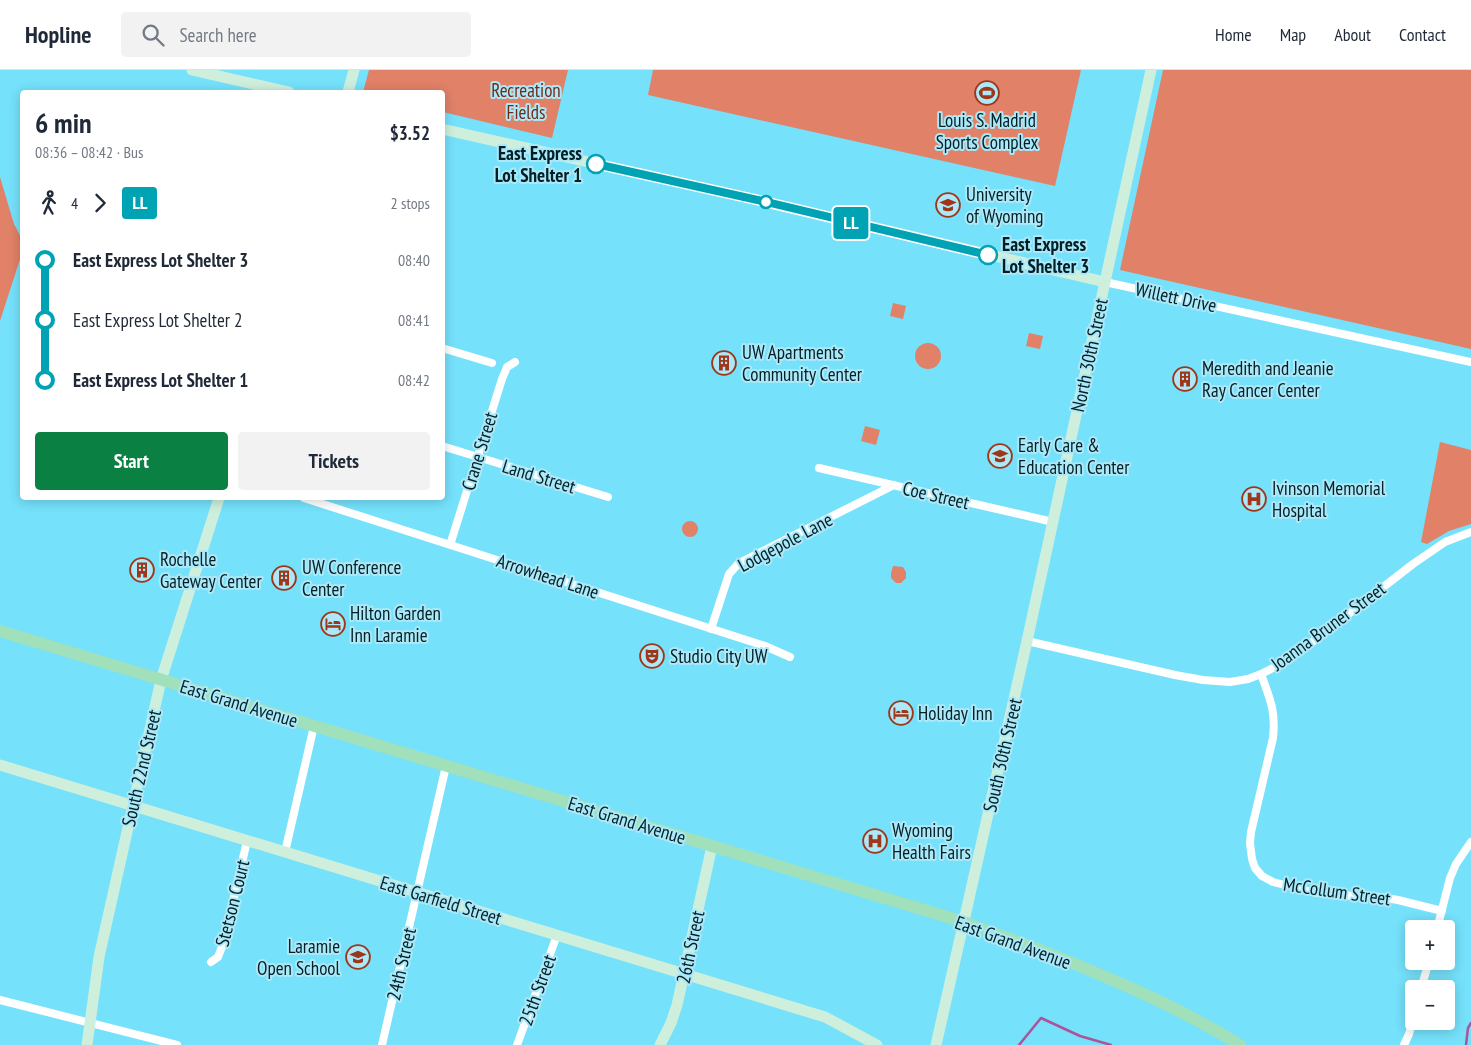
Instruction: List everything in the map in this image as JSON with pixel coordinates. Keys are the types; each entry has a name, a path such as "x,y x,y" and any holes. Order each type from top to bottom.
{"main road":[{"name":"East Grand Avenue","path":"0,631 964,922 1041,950 1138,991 1182,1012 1240,1045"}],"street":[{"path":"192,70 279,90"},
{"path":"349,90 354,70"},
{"name":"North 30th Street","path":"1027,641 1151,70"},
{"name":"Willett Drive","path":"445,130 762,201 1105,282 1471,362"},
{"path":"445,349 492,363"},
{"name":"Crane Street","path":"450,545 506,366 515,362"},
{"name":"Land Street","path":"445,447 608,497"},
{"name":"Coe Street","path":"819,468 1053,522"},
{"name":"Lodgepole Lane","path":"710,629 729,574 735,566 894,485"},
{"name":"South 22nd Street","path":"87,1045 99,957 161,680 218,500"},
{"name":"Arrowhead Lane","path":"310,500 765,646 790,656"},
{"name":"Joanna Bruner Street","path":"1027,641 1203,680 1230,682 1248,679 1279,665 1302,650 1444,542 1471,532"},
{"name":"South 30th Street","path":"936,1045 1027,641"},
{"name":"McCollum Street","path":"1261,674 1272,705 1274,724 1273,738 1250,832 1250,849 1255,868 1262,876 1272,882 1288,886 1335,895 1380,896 1442,911"},
{"path":"284,852 314,726"},
{"name":"East Garfield Street","path":"0,765 825,1017 877,1045"},
{"name":"24th Street","path":"382,1045 446,766"},
{"name":"Stetson Court","path":"211,962 218,957 223,944 247,840"},
{"path":"1440,920 1450,878 1456,864 1471,842"},
{"name":"26th Street","path":"660,1045 677,1005 712,846"},
{"name":"25th Street","path":"517,1045 557,935"},
{"path":"0,1000 177,1045"},
{"path":"1404,1045 1410,1030"}],"green space":[{"name":"Recreation Fields","path":"369,70 568,70 552,138 445,112 445,90 364,90"},
{"path":"653,70 1081,70 1055,186 648,95"},
{"path":"1163,70 1471,70 1471,349 1120,270"},
{"path":"0,177 14,224 20,235 20,259 0,321"},
{"path":"893,303 906,306 903,319 890,316"},
{"path":"1029,333 1043,336 1040,349 1026,346"},
{"path":"928,343 937,347 941,356 937,365 928,369 919,365 915,356 919,347"},
{"path":"865,426 880,430 876,445 861,441"},
{"path":"1440,442 1471,450 1471,524 1449,531 1427,544 1421,542"},
{"path":"687,521 693,521 698,526 696,535 687,537 682,532 682,526"},
{"path":"893,566 903,567 906,572 906,578 901,583 896,583 891,578"}],"waterway":[{"path":"1019,1045 1041,1018 1080,1036 1111,1045"},
{"path":"1466,1045 1468,1028 1471,1023"}],"bus line":[{"name":"LL","path":"596,164 988,255"}],"place":[{"name":"Louis S. Madrid Sports Complex","path":"987,93"},
{"name":"East Express Lot Shelter 1","path":"596,164"},
{"name":"University of Wyoming","path":"948,205"},
{"name":"East Express Lot Shelter 3","path":"988,255"},
{"name":"UW Apartments Community Center","path":"724,363"},
{"name":"Meredith and Jeanie Ray Cancer Center","path":"1185,379"},
{"name":"Early Care & Education Center","path":"1000,456"},
{"name":"Ivinson Memorial Hospital","path":"1254,499"},
{"name":"Rochelle Gateway Center","path":"142,570"},
{"name":"UW Conference Center","path":"284,578"},
{"name":"Hilton Garden Inn Laramie","path":"333,624"},
{"name":"Studio City UW","path":"652,656"},
{"name":"Holiday Inn","path":"901,713"},
{"name":"Wyoming Health Fairs","path":"875,841"},
{"name":"Laramie Open School","path":"358,957"}]}
